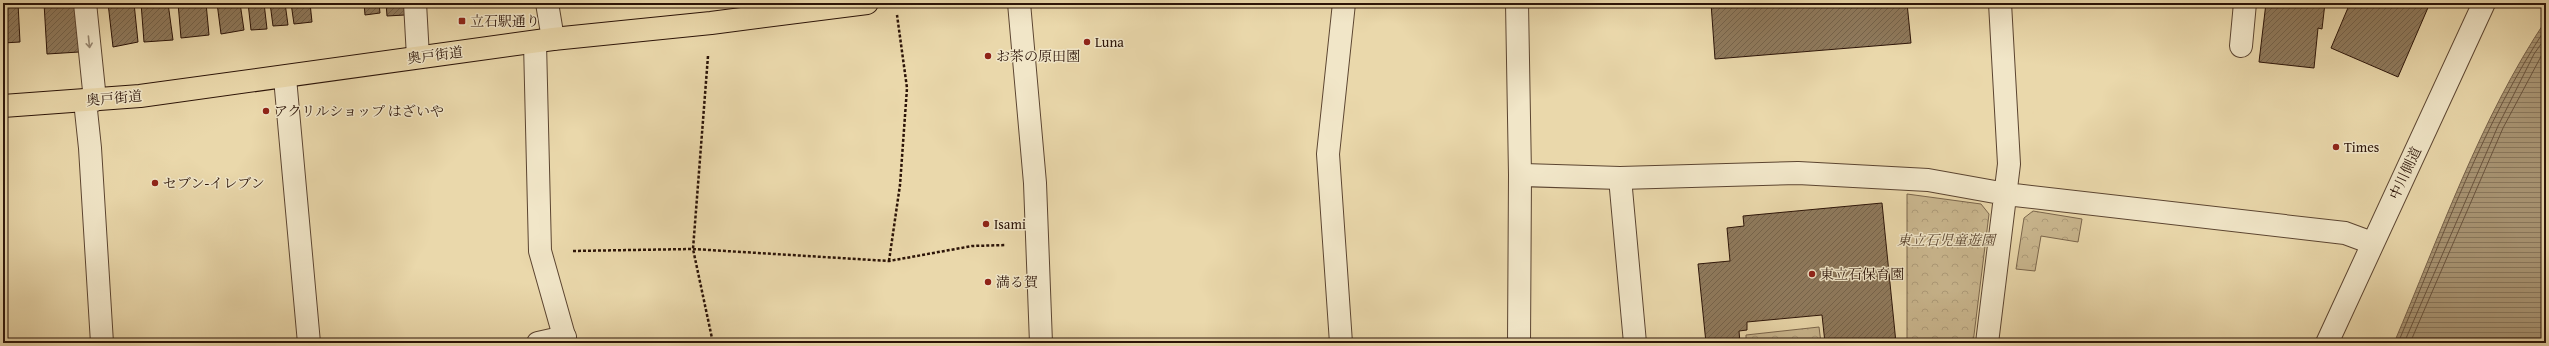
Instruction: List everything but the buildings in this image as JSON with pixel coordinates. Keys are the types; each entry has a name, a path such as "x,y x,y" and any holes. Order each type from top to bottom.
{"main road":[{"name":"奥戸街道","path":"3,106 90,101 285,78 418,57 544,41 711,23 803,7 867,3"}],"street":[{"path":"85,3 90,101 90,148 102,343"},
{"path":"416,3 418,57"},
{"path":"538,343 565,340 540,251 544,41 547,3"},
{"path":"1019,3 1035,183 1041,343"},
{"path":"1341,343 1328,154 1344,3"},
{"path":"1517,3 1520,175 1519,343"},
{"path":"1986,343 2009,164 2000,3"},
{"path":"2241,46 2245,3"},
{"name":"中川側道","path":"2326,343 2484,3"},
{"path":"285,78 309,343"},
{"path":"1520,175 1620,178 1806,174 1928,180 2006,194 2345,233 2372,243"},
{"path":"1620,178 1635,343"}],"path":[{"path":"889,261 900,185 907,88 896,9"},
{"path":"711,23 693,249 713,343"},
{"path":"540,251 693,249 889,261 972,246 1037,244"}],"green space":[{"name":"東立石児童遊園","path":"1907,194 1981,204 1989,214 1973,343 1907,343"},
{"path":"2033,211 2082,219 2078,242 2041,236 2035,271 2016,269 2024,218"},
{"path":"1819,327 1821,343 1746,343 1746,335"}],"water":[{"path":"2546,20 2546,343 2394,343 2462,178 2481,137 2522,58"}],"place":[{"name":"立石駅通り","path":"462,21"},
{"name":"Luna","path":"1087,42"},
{"name":"お茶の原田園","path":"988,56"},
{"name":"アクリルショップ はざいや","path":"266,111"},
{"name":"Times","path":"2336,147"},
{"name":"セブン-イレブン","path":"155,183"},
{"name":"Isami","path":"986,224"},
{"name":"東立石保育園","path":"1812,274"},
{"name":"満る賀","path":"988,282"}]}
